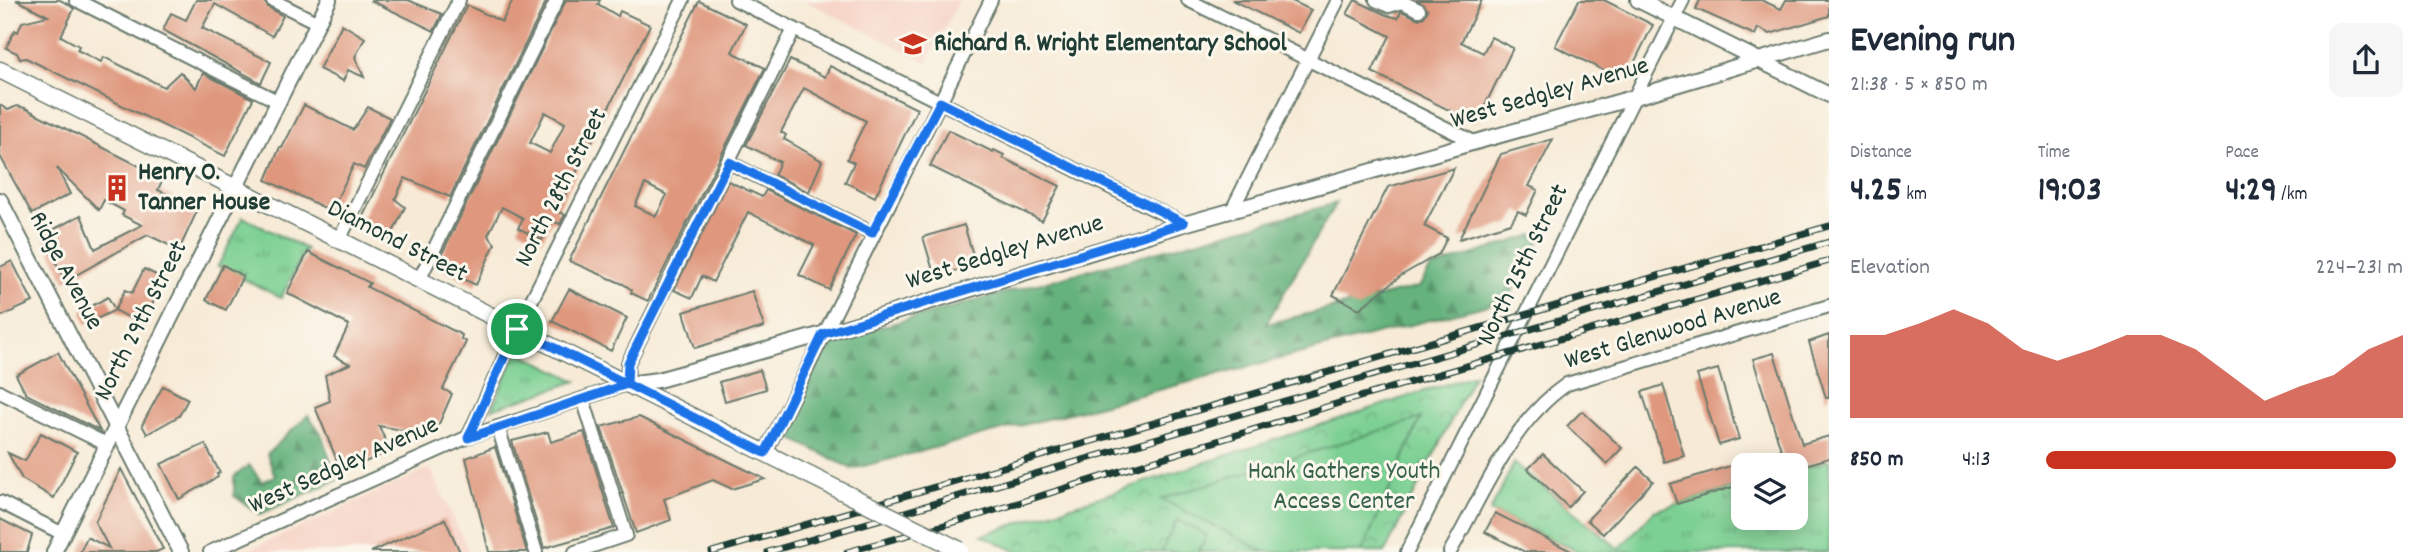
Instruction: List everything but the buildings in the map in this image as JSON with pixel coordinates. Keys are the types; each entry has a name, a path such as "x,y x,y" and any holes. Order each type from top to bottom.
{"main road":[{"name":"Diamond Street","path":"0,71 962,551"}],"street":[{"path":"76,0 279,102"},
{"path":"272,0 318,23"},
{"name":"North 29th Street","path":"54,552 329,0"},
{"path":"339,240 458,0"},
{"path":"419,280 557,0"},
{"name":"North 28th Street","path":"468,438 517,329 683,0"},
{"path":"736,0 1184,223"},
{"path":"765,453 872,233 991,0"},
{"path":"1188,0 1472,141"},
{"path":"1232,211 1338,0"},
{"path":"1376,0 1389,6 1402,2 1419,10"},
{"path":"1638,0 1829,95"},
{"name":"North 25th Street","path":"1407,552 1683,0"},
{"path":"627,384 628,363 794,29"},
{"name":"West Sedgley Avenue","path":"210,552 468,438 627,384 658,380 823,334 1184,223 1632,98 1829,39"},
{"path":"729,162 872,233"},
{"name":"Ridge Avenue","path":"0,200 181,552"},
{"name":"West Glenwood Avenue","path":"1450,552 1524,422 1544,400 1567,384 1829,306"},
{"path":"0,392 108,445"},
{"path":"575,552 626,536 583,399"},
{"path":"498,427 536,552"},
{"path":"0,502 63,534"}],"shaded area":[{"name":"Richard R. Wright Elementary School","path":"804,0 959,0 927,62"},
{"path":"430,468 469,552 245,552"}],"green space":[{"path":"1336,203 1266,324 1419,287 1431,268 1545,231 1508,300 852,469 783,434 831,340"},
{"path":"243,217 306,249 281,298 218,266"},
{"path":"517,351 577,381 492,409"},
{"name":"Hank Gathers Youth Access Center","path":"1474,375 1385,552 1017,552 982,535"},
{"path":"308,415 321,433 337,480 260,514 234,496 234,477 249,465 262,482 275,476 267,454"},
{"path":"1421,418 1362,552 1265,552 1161,499"},
{"path":"1829,460 1829,552 1579,552 1490,511 1514,463 1619,549 1654,511 1731,489 1731,530 1808,530 1808,466"},
{"path":"1177,520 1207,535 1198,552 1161,552"}],"railway":[{"path":"712,552 1829,226"},
{"path":"768,552 1829,242"},
{"path":"847,552 973,517 1339,403 1829,261"}],"place":[{"name":"Richard R. Wright Elementary School","path":"913,44"},
{"name":"Henry O. Tanner House","path":"117,188"}],"route":[{"path":"517,329 468,438 627,384 628,363 729,162 872,233 940,102 1184,223 823,334 765,453 654,397 627,384 517,329"}]}
